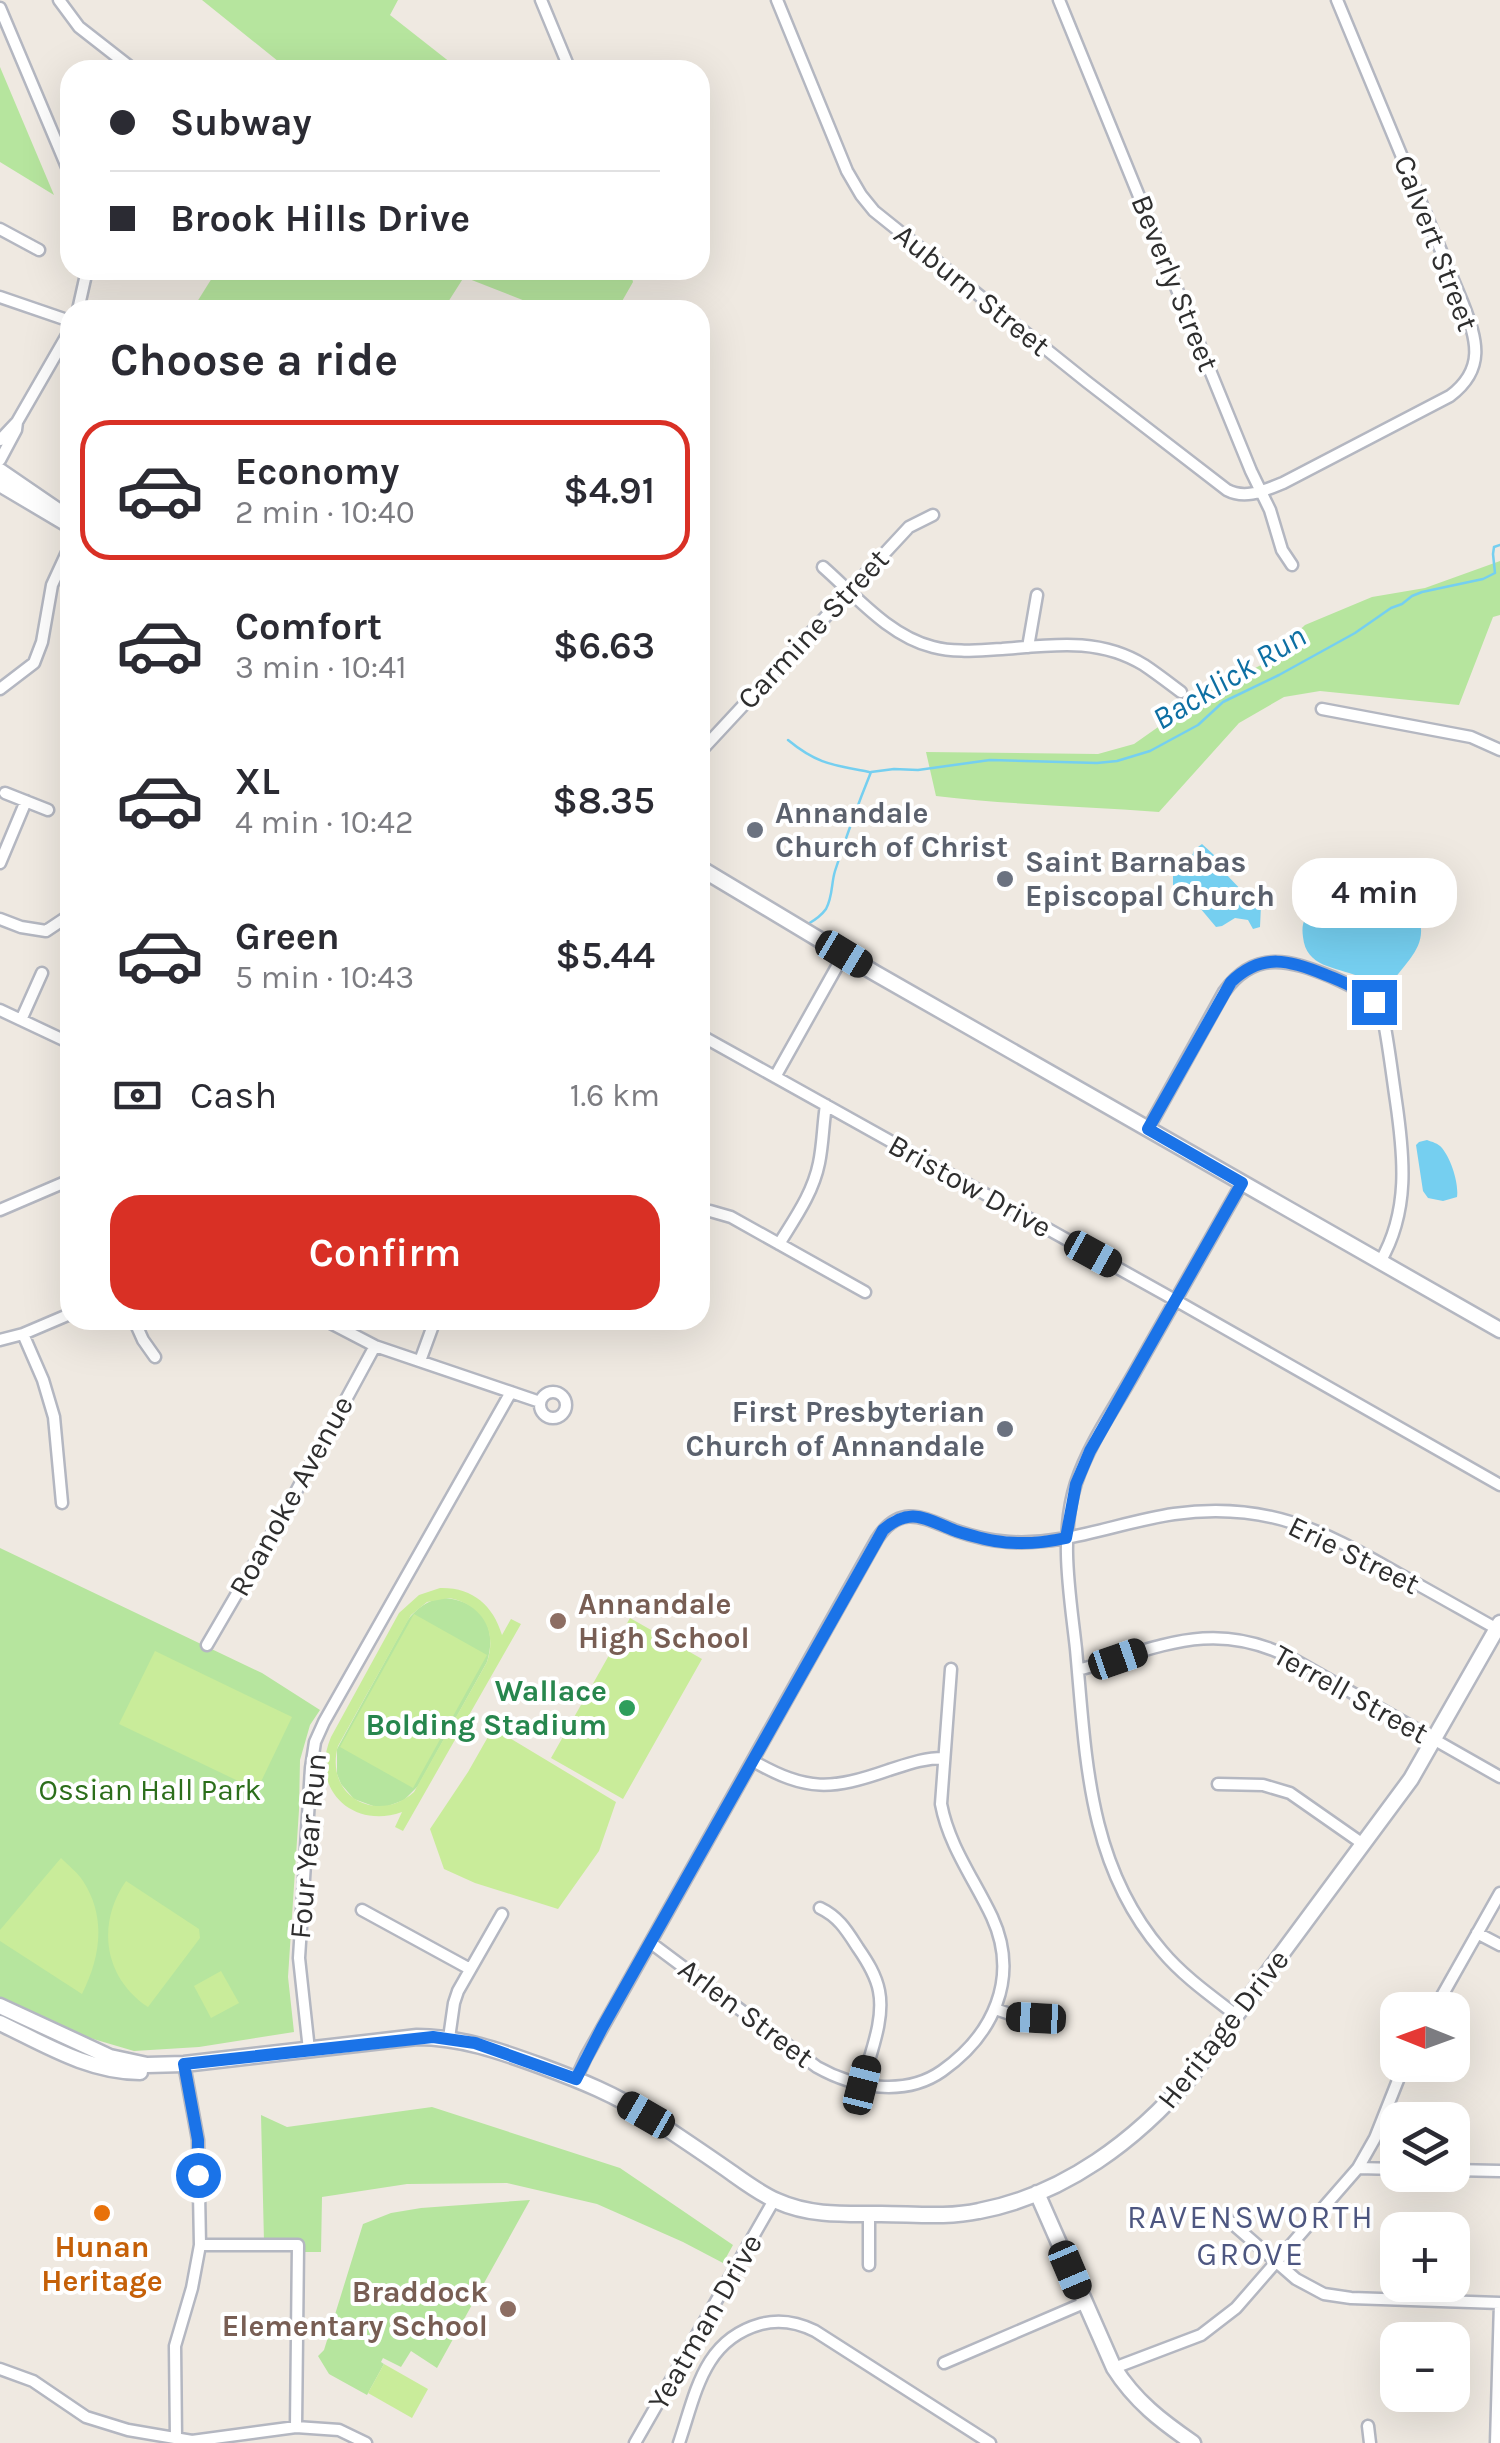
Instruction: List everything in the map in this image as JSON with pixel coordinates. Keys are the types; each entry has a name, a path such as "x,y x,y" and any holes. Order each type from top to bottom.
{"street":[{"path":"59,0 79,27 121,60"},
{"path":"541,0 566,60"},
{"name":"Auburn Street","path":"777,0 847,170 874,211 1227,490 1242,495 1261,492"},
{"name":"Beverly Street","path":"1059,0 1270,510 1282,550 1292,565"},
{"name":"Calvert Street","path":"1261,492 1450,396 1466,381 1475,362 1475,342 1464,304 1337,0"},
{"path":"0,8 60,149"},
{"path":"0,228 39,250"},
{"path":"0,297 60,318"},
{"path":"0,460 60,348"},
{"path":"0,440 18,422"},
{"path":"0,470 60,515"},
{"path":"0,484 60,519"},
{"name":"Carmine Street","path":"710,741 909,527 933,515"},
{"path":"0,689 34,664 52,585 60,568"},
{"path":"822,568 888,625 932,647 967,652 1076,644 1112,650 1144,665 1181,692"},
{"path":"1028,647 1037,595"},
{"path":"1322,709 1471,737 1500,750"},
{"path":"5,794 48,810"},
{"path":"0,862 26,802"},
{"path":"710,874 1500,1330"},
{"path":"0,919 46,931 60,923"},
{"path":"776,1077 844,954"},
{"path":"1148,1129 1224,992 1239,975 1262,964 1287,961 1360,991 1375,1004 1384,1022 1403,1156 1401,1202 1394,1234 1380,1262"},
{"path":"20,1020 42,974"},
{"path":"0,1010 60,1038"},
{"name":"Bristow Drive","path":"710,1041 1500,1485"},
{"path":"779,1244 814,1180 820,1162 826,1105"},
{"path":"1236,2016 1198,1987 1161,1950 1118,1884 1100,1835 1094,1810 1066,1538 1071,1504 1084,1463 1242,1183"},
{"path":"0,1210 60,1184"},
{"path":"710,1212 732,1218 864,1292"},
{"path":"0,1340 60,1318"},
{"path":"138,1330 155,1357"},
{"path":"344,1330 375,1346 540,1402"},
{"path":"420,1361 432,1330"},
{"path":"23,1334 54,1418 62,1504"},
{"name":"Roanoke Avenue","path":"206,1645 292,1499 375,1346"},
{"name":"Four Year Run","path":"308,2050 299,1958 310,1768 315,1742 512,1392"},
{"name":"Erie Street","path":"576,2079 877,1539 901,1518 921,1516 974,1536 1028,1543 1169,1514 1217,1510 1265,1514 1337,1539 1498,1626"},
{"name":"Heritage Drive","path":"0,2006 110,2057 147,2065 417,2037 449,2038 498,2050 617,2098 774,2200 809,2212 979,2212 1037,2193 1089,2166 1137,2133 1170,2101 1411,1779 1498,1626"},
{"name":"Terrell Street","path":"1078,1670 1181,1640 1226,1638 1264,1645 1500,1778"},
{"name":"Arlen Street","path":"650,1943 817,2067 847,2081 862,2085 916,2084 960,2058 995,2010 1002,1966 993,1919 944,1820 941,1790 951,1669"},
{"path":"753,1761 787,1779 818,1786 852,1782 918,1760 943,1758"},
{"path":"1218,1784 1263,1786 1290,1793 1363,1844"},
{"path":"1444,1992 1500,1894"},
{"path":"820,1908 842,1922 870,1966 880,1992 879,2017 862,2085"},
{"path":"362,1910 470,1970"},
{"path":"449,2038 454,2003 502,1914"},
{"path":"1477,1933 1500,1945"},
{"path":"995,2010 1057,2019"},
{"name":"Heritage Drive","path":"0,2023 108,2070 145,2071 184,2064"},
{"path":"176,2439 175,2346 200,2245 198,2140 184,2064"},
{"path":"1114,2368 1184,2342 1215,2326 1236,2308 1358,2168 1375,2138 1397,2082"},
{"path":"1358,2168 1380,2169"},
{"path":"1470,2170 1500,2171"},
{"path":"1037,2193 1114,2368 1151,2413 1193,2443"},
{"name":"Yeatman Drive","path":"635,2443 774,2200"},
{"path":"869,2214 869,2265"},
{"path":"1226,2218 1309,2288 1335,2297 1500,2303 1496,2443"},
{"path":"200,2245 298,2245 296,2428"},
{"path":"944,2363 1084,2303"},
{"path":"679,2443 712,2355 734,2334 780,2321 815,2331 990,2443"},
{"path":"0,2370 34,2382 96,2422 176,2439 219,2441 296,2428 338,2430 366,2443"},
{"path":"1368,2426 1370,2443"}],"green space":[{"path":"202,0 398,0 390,15 447,60 277,60"},
{"path":"0,67 54,195 0,162"},
{"path":"211,280 462,280 449,300 198,300"},
{"path":"472,280 633,282 623,300 523,300"},
{"path":"1500,561 1500,615 1493,617 1459,705 1320,691 1284,697 1239,723 1159,812 936,796 926,752 1098,754 1134,744 1208,692 1265,663 1305,625 1372,597 1425,588"},
{"name":"Ossian Hall Park","path":"0,1548 262,1673 320,1710 310,1725 300,1760 288,1977 294,2032 199,2047 134,2051 66,2031 0,1998"},
{"path":"440,1588 471,1595 487,1607 502,1635 511,1619 521,1624 403,1831 395,1827 402,1812 367,1815 340,1800 326,1773 326,1756 331,1737 399,1613 419,1595","holes":["449,1598 478,1612 488,1629 487,1662 414,1792 385,1806 357,1800 339,1779 338,1746 411,1615 427,1602"]},
{"path":"444,1598 468,1604 484,1618 490,1637 487,1662 418,1786 404,1800 388,1806 376,1807 354,1799 337,1774 337,1749 407,1621 423,1605"},
{"path":"414,1614 487,1655 413,1788 340,1747"},
{"name":"Wallace Bolding Stadium","path":"630,1618 702,1659 623,1799 551,1758"},
{"path":"155,1651 292,1717 257,1790 119,1724"},
{"path":"493,1728 616,1802 599,1851 558,1909 444,1869 430,1829"},
{"path":"61,1858 83,1881 96,1909 97,1952 82,1994 0,1941 0,1930"},
{"path":"126,1881 199,1929 200,1938 148,2007 122,1981 109,1949 111,1915"},
{"path":"221,1971 239,2003 211,2018 194,1986"},
{"path":"432,2107 620,2168 733,2245 723,2263 597,2204 507,2183 407,2184 322,2197 321,2252 303,2252 296,2242 264,2242 261,2115 287,2127"},
{"path":"530,2200 437,2368 411,2351 401,2367 383,2358 384,2364 367,2395 329,2374 318,2356 324,2350 363,2224 391,2213 421,2208"},
{"path":"384,2364 428,2389 412,2418 368,2393"}],"water":[{"path":"1202,844 1247,896 1261,905 1260,927 1253,929 1248,920 1235,918 1216,927 1195,902 1173,885 1173,876 1187,871 1194,850"},
{"path":"1325,888 1410,900 1418,915 1420,938 1387,989 1323,964 1305,947 1303,924"},
{"path":"1427,1140 1440,1146 1448,1158 1456,1178 1457,1197 1443,1201 1428,1198 1423,1191 1416,1145"}],"waterway":[{"name":"Backlick Run","path":"808,924 828,904 835,871 871,772 990,760 1097,763 1150,751 1198,725 1223,702 1355,633 1412,596 1495,573 1494,547 1500,545"},
{"path":"788,740 817,759 869,772"}],"place":[{"name":"Annandale Church of Christ","path":"755,830"},
{"name":"Saint Barnabas Episcopal Church","path":"1005,879"},
{"name":"First Presbyterian Church of Annandale","path":"1005,1429"},
{"name":"Annandale High School","path":"558,1621"},
{"name":"Wallace Bolding Stadium","path":"627,1708"},
{"name":"Hunan Heritage","path":"102,2213"},
{"name":"Braddock Elementary School","path":"508,2309"}],"district":[{"name":"RAVENSWORTH GROVE","path":"1251,2236"}],"route":[{"path":"198,2175 198,2140 184,2064 433,2037 475,2043 576,2079 883,1530 901,1518 921,1516 953,1530 995,1541 1028,1543 1066,1538 1076,1484 1090,1451 1242,1183 1148,1129 1231,982 1249,968 1287,961 1347,983 1374,1002"}]}
